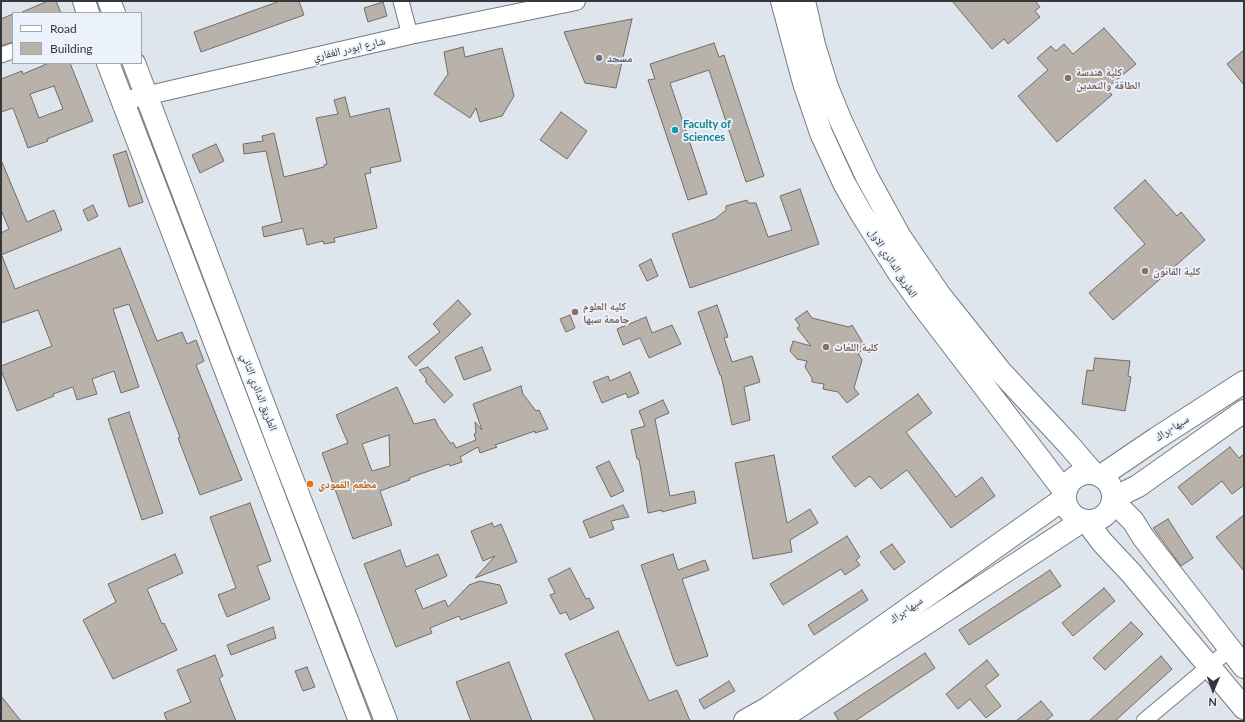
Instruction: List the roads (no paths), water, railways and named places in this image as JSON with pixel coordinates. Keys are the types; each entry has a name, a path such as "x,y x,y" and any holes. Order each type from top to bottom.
{"main road":[{"path":"84,1 88,12"},
{"path":"109,1 114,12"},
{"name":"الطريق الدائري الاول","path":"782,1 802,77 821,133 844,183 861,213 895,267 919,301 1065,495"},
{"name":"الطريق الدائري الاول","path":"804,1 814,46 840,119 867,177 900,236 939,294 1001,372 1097,475"},
{"path":"108,64 360,721"},
{"name":"الطريق الدائري الثاني","path":"134,64 279,446 386,721"},
{"name":"سبها-براك","path":"1097,475 1244,382"},
{"path":"1113,500 1138,486 1244,411"},
{"path":"1084,521 1094,521 1107,514 1113,500 1111,486 1097,475 1085,473 1072,480 1065,495 1068,509 1071,514 1084,521 1131,573 1244,708"},
{"name":"سبها-براك","path":"773,717 1065,495"},
{"path":"1113,500 1133,521 1143,537 1244,667"},
{"name":"سبها-براك","path":"745,721 773,717 1084,521"}],"street":[{"path":"401,1 410,35"},
{"name":"شارع ابودر الغفاري","path":"123,101 529,6 576,1"},
{"path":"1,55 12,51"},
{"path":"1144,721 1230,649"}],"place":[{"name":"مسجد","path":"599,58"},
{"name":"كلية هندسة الطاقة والتعدين","path":"1068,78"},
{"name":"Faculty of Sciences","path":"675,130"},
{"name":"كلية القانون","path":"1145,271"},
{"name":"كليه العلوم جامعة سبها","path":"575,312"},
{"name":"كلية اللغات","path":"826,347"},
{"name":"مطعم القمودي","path":"310,484"}]}
